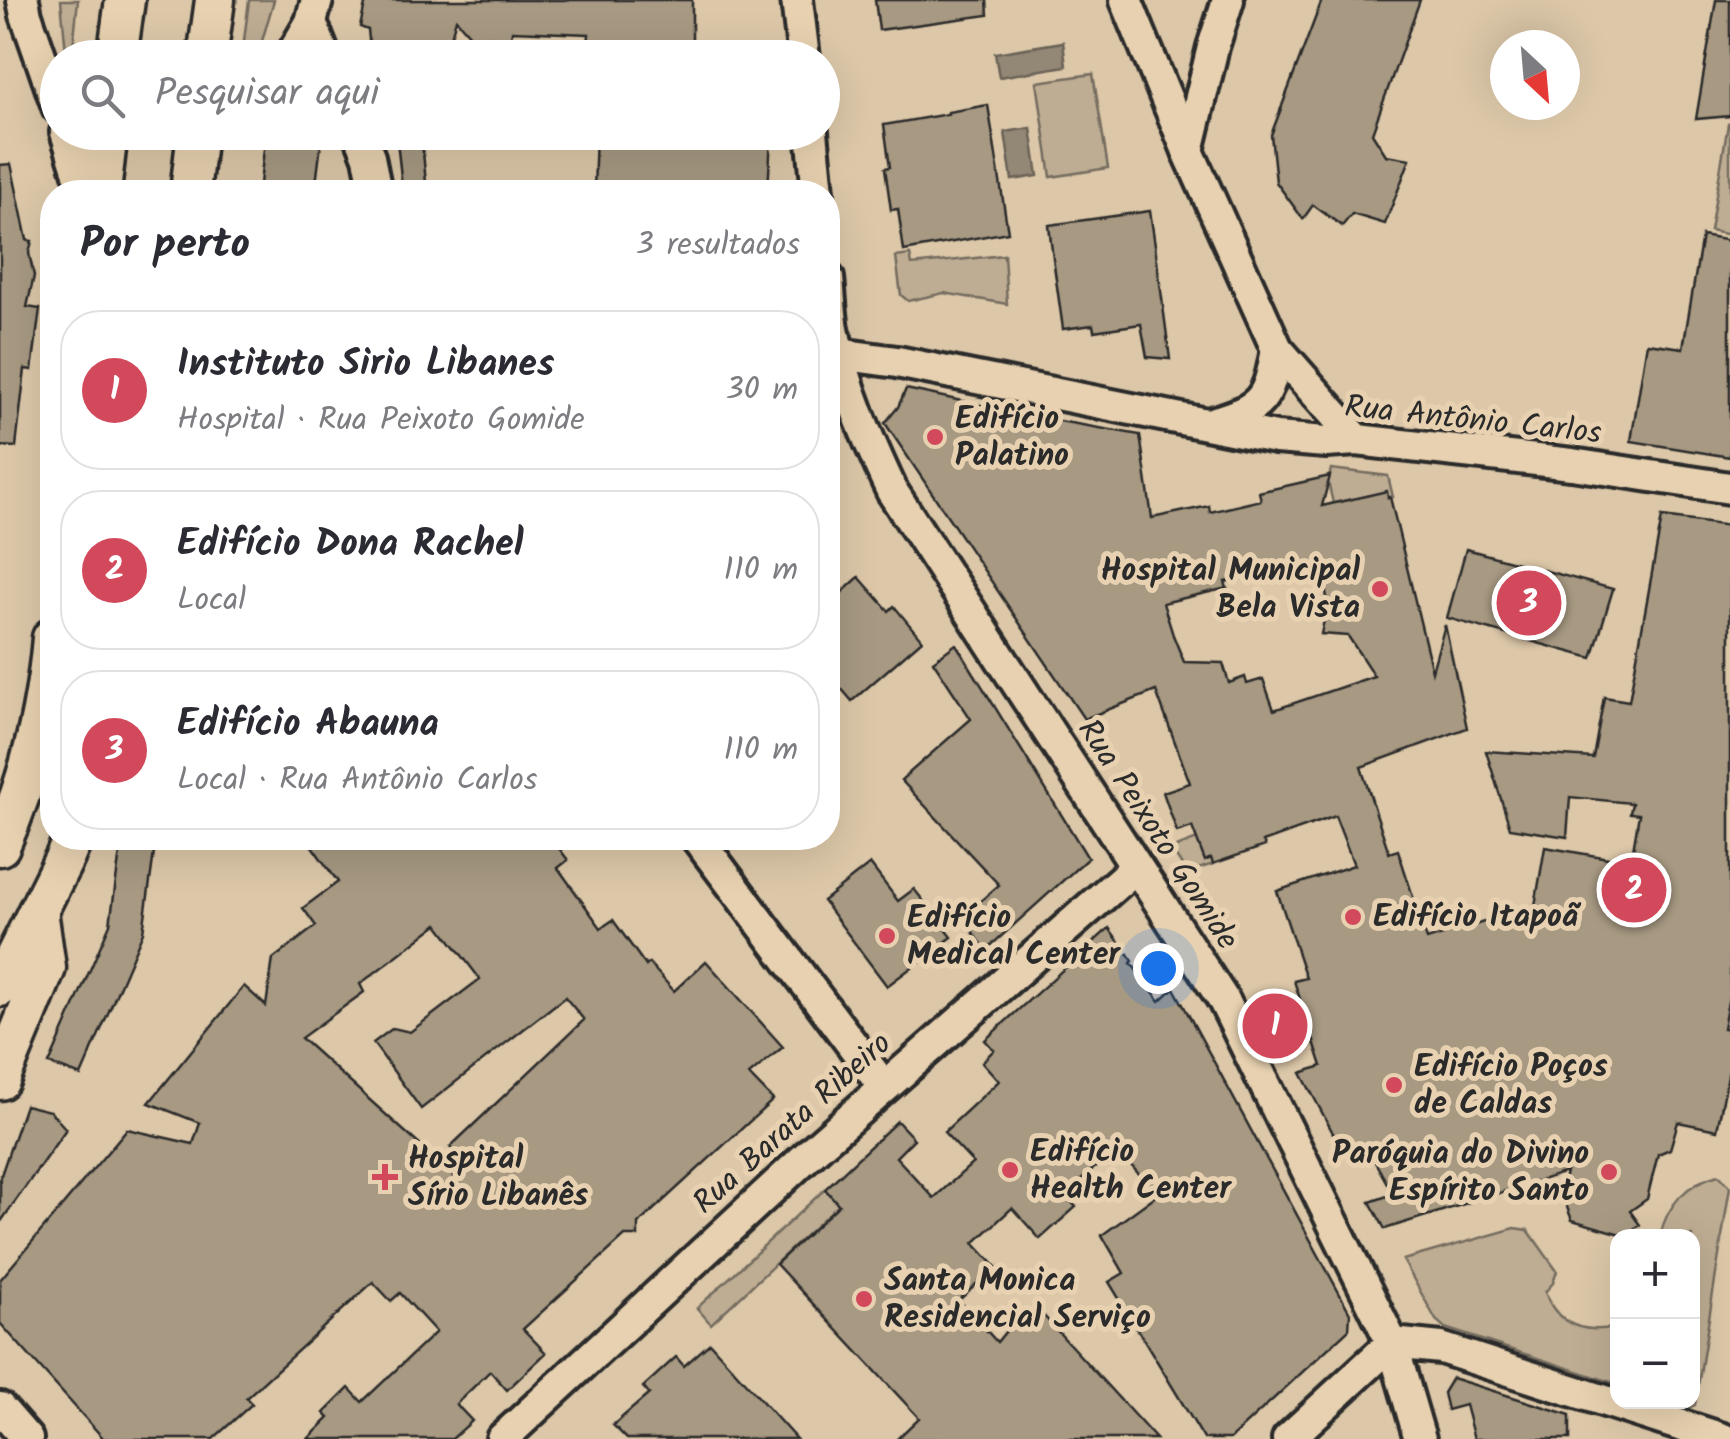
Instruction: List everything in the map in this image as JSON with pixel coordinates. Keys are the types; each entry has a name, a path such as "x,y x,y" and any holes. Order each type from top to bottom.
{"main road":[{"path":"120,40 124,0"},
{"path":"210,40 215,0"},
{"path":"102,180 106,150"},
{"path":"193,180 199,150"},
{"path":"0,846 21,792 40,714"},
{"path":"0,766 37,733"},
{"path":"0,988 69,850"},
{"path":"0,1080 46,968 38,910"}],"street":[{"path":"24,0 40,56"},
{"path":"797,0 802,40"},
{"path":"1126,0 1188,151 1277,349 1358,440"},
{"path":"1188,151 1228,0"},
{"path":"299,40 314,11"},
{"path":"314,11 321,40"},
{"path":"72,150 82,180"},
{"path":"367,150 374,180"},
{"path":"814,150 817,180"},
{"path":"1209,424 1242,414 1262,400 1271,384 1277,349"},
{"name":"Rua Antônio Carlos","path":"840,354 897,362 1276,438 1358,440 1572,464 1730,488"},
{"name":"Rua Peixoto Gomide","path":"840,357 863,428 892,490 1224,1001 1392,1344 1420,1439"},
{"path":"706,850 884,1088"},
{"name":"Rua Barata Ribeiro","path":"502,1439 884,1088 1136,867"},
{"path":"1288,1439 1392,1344 1441,1348 1724,1439 1730,1417"},
{"path":"0,1408 27,1439"}],"shaded area":[{"path":"61,0 78,0 74,40 65,40"},
{"path":"249,0 274,0 262,40 244,40"},
{"path":"1063,42 1066,66 999,77 995,53"},
{"path":"1093,74 1108,168 1051,177 1037,82"},
{"path":"1730,123 1730,235 1710,231"},
{"path":"1031,128 1038,176 1012,180 1005,132"},
{"path":"910,255 912,265 1004,255 1007,304 944,293 908,301 901,295 896,257"},
{"path":"1331,469 1388,476 1393,497 1388,498 1386,492 1333,503 1328,482"},
{"path":"1205,836 1199,844 1205,860 1211,858 1213,864 1187,873 1171,849"},
{"path":"1719,1175 1730,1187 1700,1374 1700,1229 1663,1229 1680,1196"},
{"path":"825,1189 839,1204 711,1324 697,1308"},
{"path":"1515,1228 1528,1230 1557,1271 1545,1292 1557,1313 1582,1328 1610,1328 1610,1382 1445,1328 1436,1320 1403,1260"}],"building":[{"path":"366,0 692,0 692,40 588,40 589,34 512,31 511,38 471,36 456,19 450,40 369,40 368,30 360,27"},
{"path":"875,0 987,0 988,15 879,30"},
{"path":"1322,0 1420,0 1372,133 1386,155 1410,159 1385,224 1352,214 1342,226 1313,205 1303,219 1276,182 1271,135"},
{"path":"1716,0 1730,0 1730,116 1696,119"},
{"path":"988,105 1008,232 904,251 898,209 891,210 884,125"},
{"path":"264,150 320,150 316,180 260,180"},
{"path":"398,150 423,150 426,180 401,180"},
{"path":"595,150 770,150 769,180 594,180"},
{"path":"11,164 27,240 32,241 29,253 34,276 27,307 40,309 32,370 25,369 16,447 0,446 0,165"},
{"path":"1150,211 1170,359 1147,357 1141,324 1094,331 1093,325 1063,329 1052,251 1049,225"},
{"path":"1702,236 1730,241 1730,457 1631,441 1647,343 1683,348"},
{"path":"906,389 1140,435 1152,518 1209,506 1210,512 1261,500 1259,492 1330,476 1322,506 1387,491 1432,671 1445,625 1467,728 1361,767 1389,853 1398,850 1427,940 1535,906 1545,847 1631,862 1639,814 1630,813 1632,803 1570,797 1567,837 1510,828 1486,751 1593,758 1604,697 1629,701 1662,517 1730,526 1730,991 1723,1028 1730,1029 1730,1065 1717,1130 1678,1122 1670,1149 1658,1154 1647,1199 1630,1211 1640,1225 1610,1231 1572,1220 1561,1192 1566,1172 1385,1229 1370,1202 1393,1194 1370,1153 1356,1143 1341,1148 1301,1073 1322,1066 1294,981 1306,978 1277,891 1354,865 1335,816 1213,864 1211,858 1205,861 1192,827 1177,832 1163,792 1190,783 1156,691 1084,719 885,423","holes":["1321,569 1328,602 1321,634 1348,636 1374,676 1274,710 1263,679 1247,684 1245,677 1229,683 1223,663 1184,662 1163,603 1227,588 1225,582 1275,570 1276,579"]},
{"path":"1466,549 1613,589 1592,658 1447,618"},
{"path":"859,577 889,611 894,606 922,640 852,701 840,687 840,594"},
{"path":"956,644 1088,858 986,950 962,917 999,885 901,780 971,719 933,661"},
{"path":"120,850 154,850 143,932 81,1076 49,1064 110,924"},
{"name":"Hospital Sírio Libanês","path":"315,850 560,850 568,860 558,868 601,928 613,920 646,966 649,963 674,991 706,961 783,1047 749,1075 773,1100 638,1224 638,1236 625,1236 523,1329 546,1353 507,1390 490,1371 456,1404 472,1421 452,1439 308,1439 329,1418 324,1413 349,1388 362,1402 436,1332 400,1293 391,1301 373,1282 246,1398 252,1404 213,1439 104,1439 0,1323 0,1280 127,1129 193,1144 200,1123 149,1103 244,986 266,1006 273,959 316,926 303,908 338,882","holes":["438,924 480,979 410,1032 393,1028 373,1043 421,1109 565,997 584,1020 450,1147 464,1166 454,1176 301,1038 364,992 360,984"]},
{"name":"Edifício Medical Center","path":"870,864 898,901 914,889 952,937 887,986 823,901"},
{"path":"1109,928 1160,1001 1174,988 1350,1313 1349,1329 1230,1439 1204,1439 1109,1282 1124,1273 1102,1235 1157,1195 1116,1148 1065,1195 1076,1207 1040,1239 1012,1208 974,1243 996,1267 959,1300 997,1342 1015,1320 1024,1330 1042,1314 1156,1439 897,1439 919,1418 776,1264 839,1205 825,1189 897,1121 914,1139 896,1157 934,1198 973,1163 944,1132 999,1081 982,1062 994,1050 985,1040"},
{"path":"25,1105 50,1111 66,1129 0,1223 0,1178"},
{"path":"710,1343 796,1439 627,1439 613,1425 649,1394 643,1387 676,1357 684,1366"},
{"path":"1452,1378 1570,1415 1570,1439 1474,1439 1465,1405 1447,1410 1443,1393"}],"place":[{"name":"Edifício Palatino","path":"935,437"},
{"name":"Hospital Municipal Bela Vista","path":"1380,589"},
{"name":"Edifício Abauna","path":"1529,603"},
{"name":"Edifício Dona Rachel","path":"1634,890"},
{"name":"Edifício Itapoã","path":"1353,917"},
{"name":"Edifício Medical Center","path":"887,936"},
{"name":"Instituto Sirio Libanes","path":"1275,1026"},
{"name":"Edifício Poços de Caldas","path":"1394,1085"},
{"name":"Edifício Health Center","path":"1010,1170"},
{"name":"Paróquia do Divino Espírito Santo","path":"1609,1172"},
{"name":"Hospital Sírio Libanês","path":"385,1177"},
{"name":"Santa Monica Residencial Serviço","path":"864,1299"}]}
